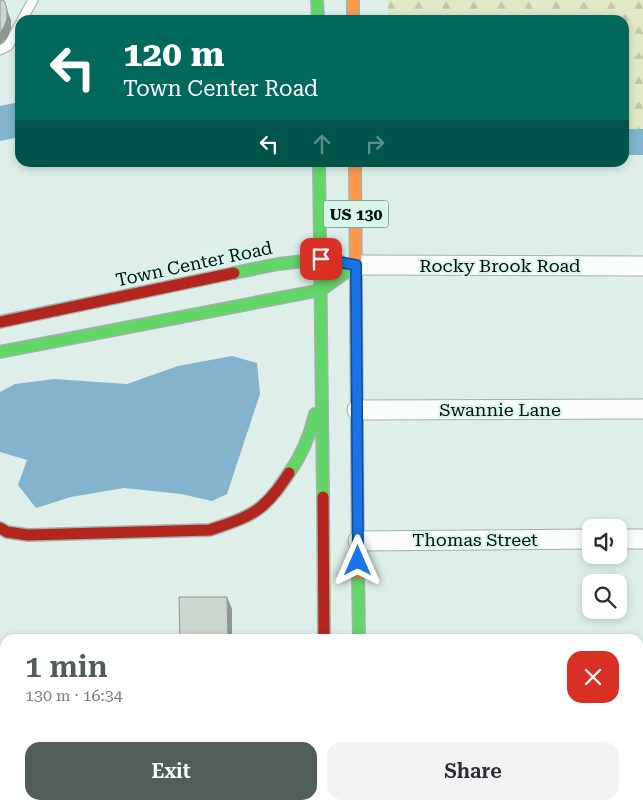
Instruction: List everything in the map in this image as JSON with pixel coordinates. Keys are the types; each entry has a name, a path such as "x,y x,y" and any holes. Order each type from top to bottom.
{"main road":[{"path":"318,0 318,15"},
{"path":"353,0 353,15"},
{"name":"US 130","path":"319,167 324,634"},
{"name":"US 130","path":"355,167 359,634"},
{"name":"Town Center Road","path":"0,322 278,264 321,259 356,265"},
{"path":"0,352 321,290 356,265"},
{"path":"0,528 7,532 28,535 210,530 236,521 260,508 276,492 298,460 311,430 321,384"}],"street":[{"name":"Rocky Brook Road","path":"356,265 643,266"},
{"name":"Swannie Lane","path":"357,410 643,409"},
{"name":"Thomas Street","path":"358,541 582,539"},
{"path":"627,539 643,539"}],"lane":[{"path":"25,15 33,0"},
{"path":"0,50 8,46 15,33"}],"green space":[{"path":"388,0 643,0 643,129 629,129 629,15 388,15"}],"water":[{"path":"15,103 15,138 0,141 0,106"},
{"path":"629,129 643,129 643,155 629,155"},
{"path":"232,356 257,363 260,394 227,494 212,501 181,494 124,488 71,497 36,508 18,485 27,460 0,452 0,392 15,384 54,379 127,384 178,366"}],"building":[{"path":"0,0 5,2 7,19 0,33"},
{"path":"179,597 227,597 228,634 180,634"}],"traffic: fast":[{"path":"317,0 318,15"},
{"path":"319,167 323,497"},
{"path":"234,273 278,264 321,259 341,262"},
{"path":"0,352 321,290 356,265"},
{"path":"289,473 305,445 315,414"},
{"path":"358,573 359,634"}],"traffic: slow":[{"path":"353,0 353,15"},
{"path":"355,167 358,573"}],"traffic: jam":[{"path":"0,322 234,273"},
{"path":"0,528 7,532 28,535 210,530 256,511 273,495 289,473"},
{"path":"323,497 324,634"}],"route":[{"path":"321,259 356,265 358,561"}]}
